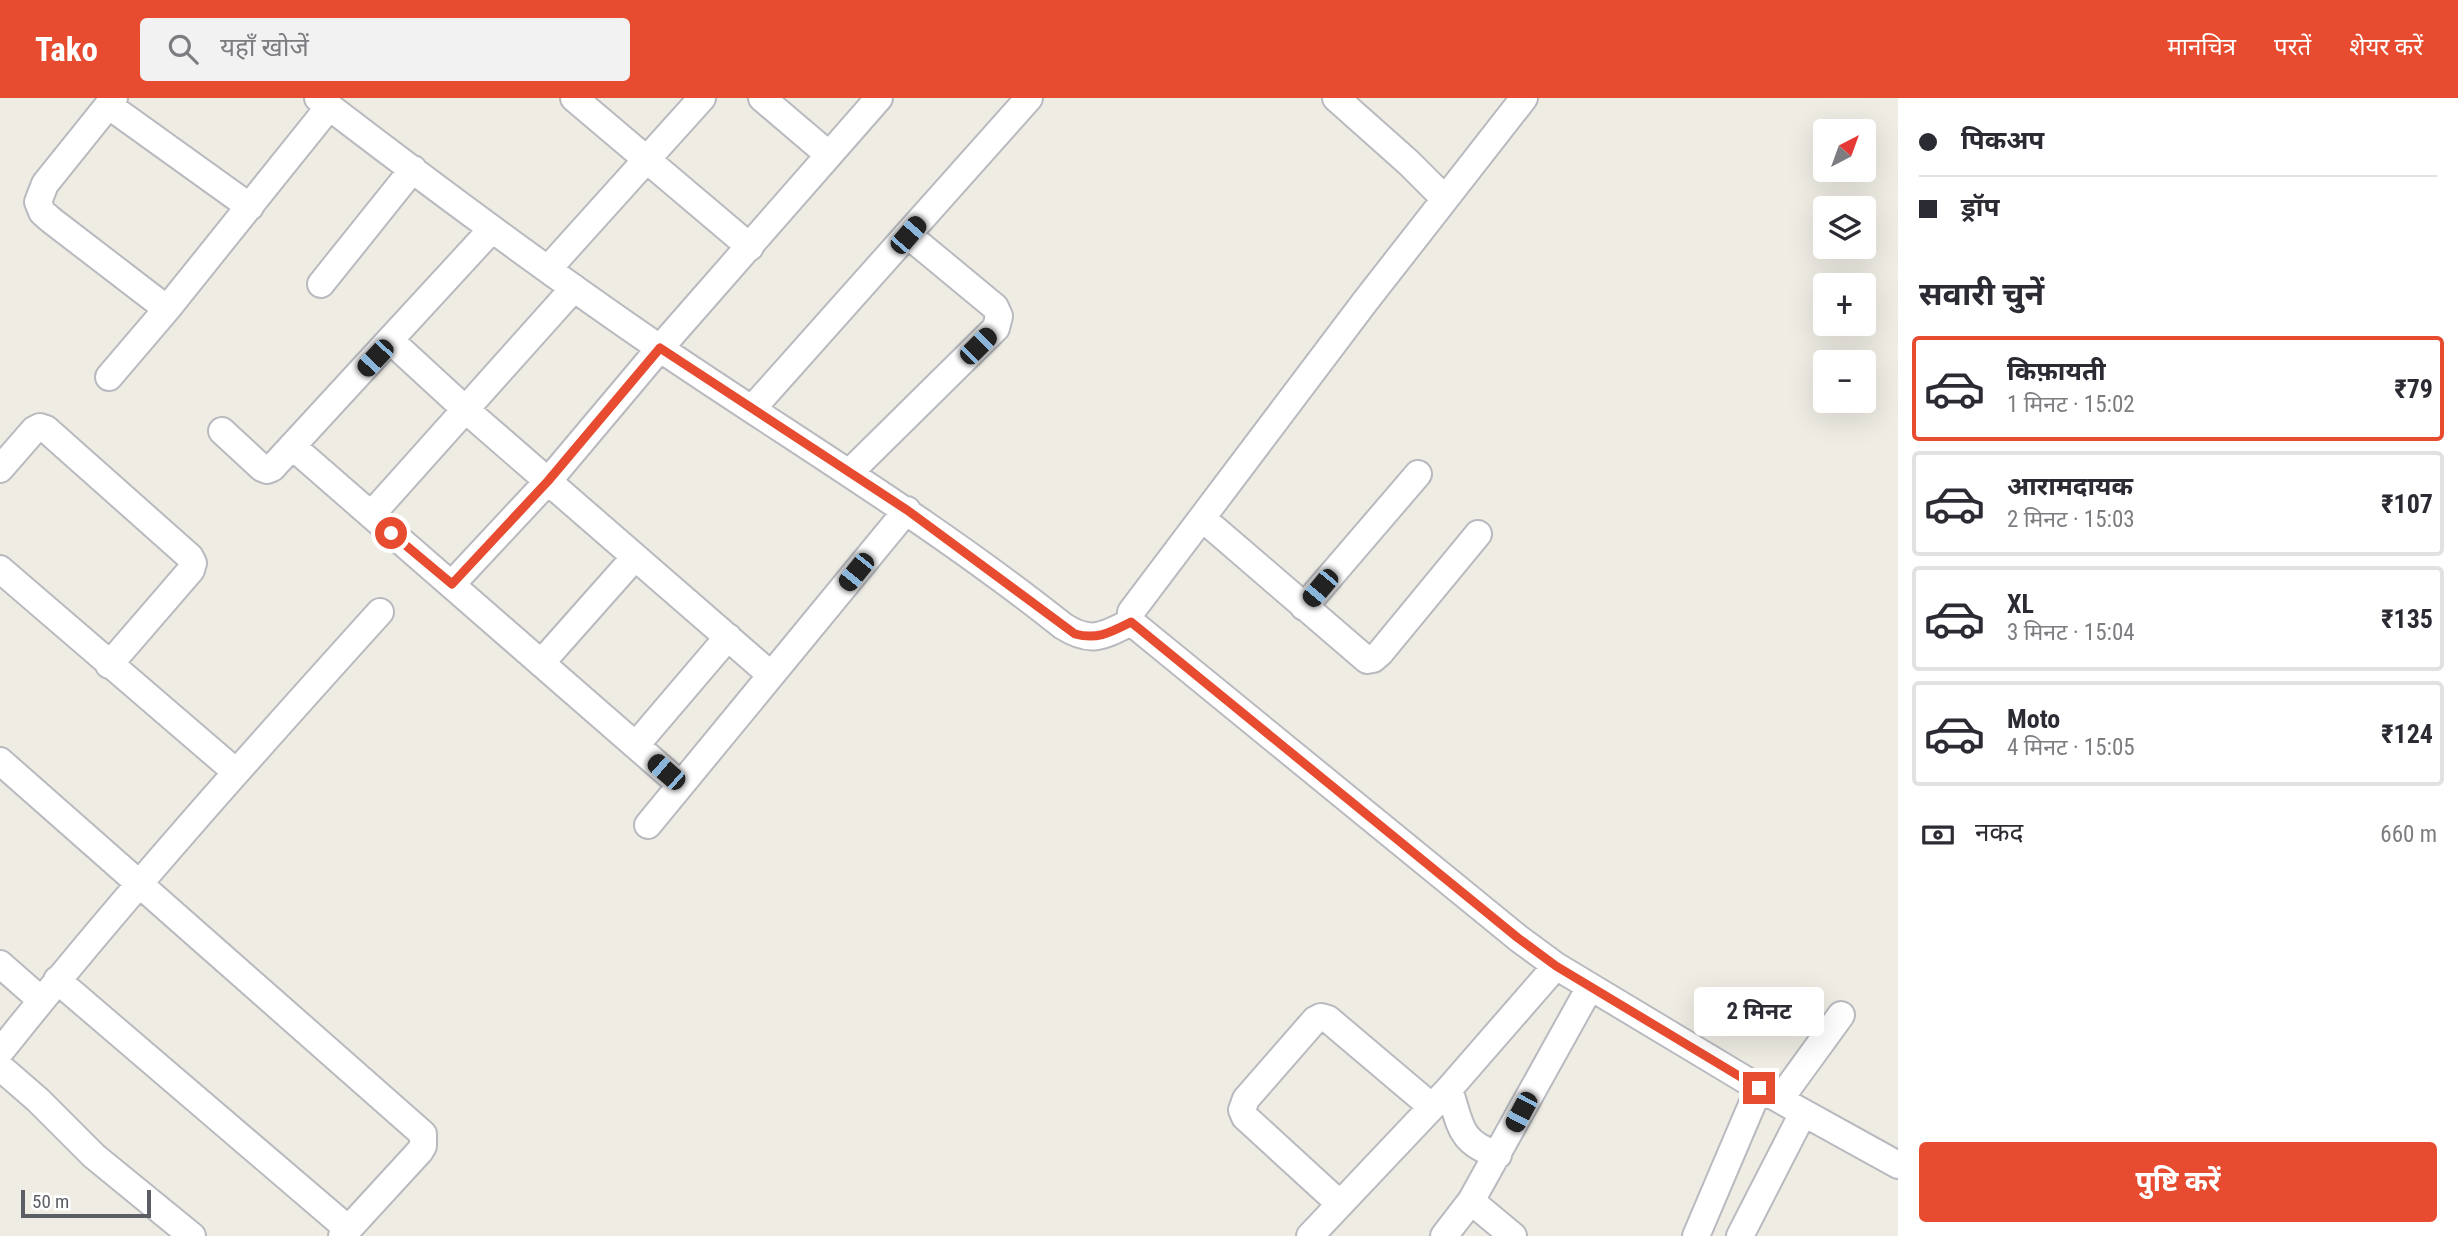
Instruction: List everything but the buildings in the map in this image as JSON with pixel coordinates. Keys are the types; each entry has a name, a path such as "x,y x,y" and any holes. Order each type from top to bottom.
{"street":[{"path":"574,98 750,247"},
{"path":"548,269 702,98"},
{"path":"762,98 830,155"},
{"path":"452,584 548,481 878,98"},
{"path":"752,409 1028,98"},
{"path":"1336,98 1445,199"},
{"path":"1131,622 1131,612 1524,98"},
{"path":"109,377 250,207 322,100 574,288 660,348 907,510 1075,634 1087,637 1104,636 1131,622"},
{"path":"167,309 51,220 42,212 38,201 45,184 111,102 250,207"},
{"path":"321,284 413,169"},
{"path":"222,431 267,470 272,468 492,229"},
{"path":"849,473 996,328 999,316 995,307 908,235"},
{"path":"371,515 574,288"},
{"path":"391,341 466,410 771,675"},
{"path":"0,469 34,430 40,427 46,429 190,557 193,563 191,570 109,665"},
{"path":"292,446 681,785"},
{"path":"1304,607 1418,474"},
{"path":"648,825 907,510"},
{"path":"1202,518 1367,660 1373,659 1478,534"},
{"path":"542,662 635,556"},
{"path":"0,569 236,772"},
{"path":"0,1052 49,990 236,772 380,612"},
{"path":"1131,622 1518,938 1556,966 1769,1094 1898,1165"},
{"path":"636,745 728,637"},
{"path":"0,761 423,1134 423,1146 345,1233 49,990 0,964"},
{"path":"1310,1236 1441,1098 1556,966"},
{"path":"1444,1236 1471,1201 1498,1155 1590,987"},
{"path":"1696,1236 1769,1094 1841,1015"},
{"path":"1340,1204 1245,1117 1242,1111 1246,1099 1315,1020 1321,1017 1328,1019 1441,1098 1467,1139 1481,1149 1498,1155"},
{"path":"0,1067 38,1100 94,1156 192,1236"},
{"path":"1740,1236 1803,1113"},
{"path":"1471,1201 1513,1236"}],"route":[{"path":"391,533 452,584 548,481 660,348 907,510 1075,634 1087,637 1104,636 1131,622 1518,938 1556,966 1759,1088"}]}
